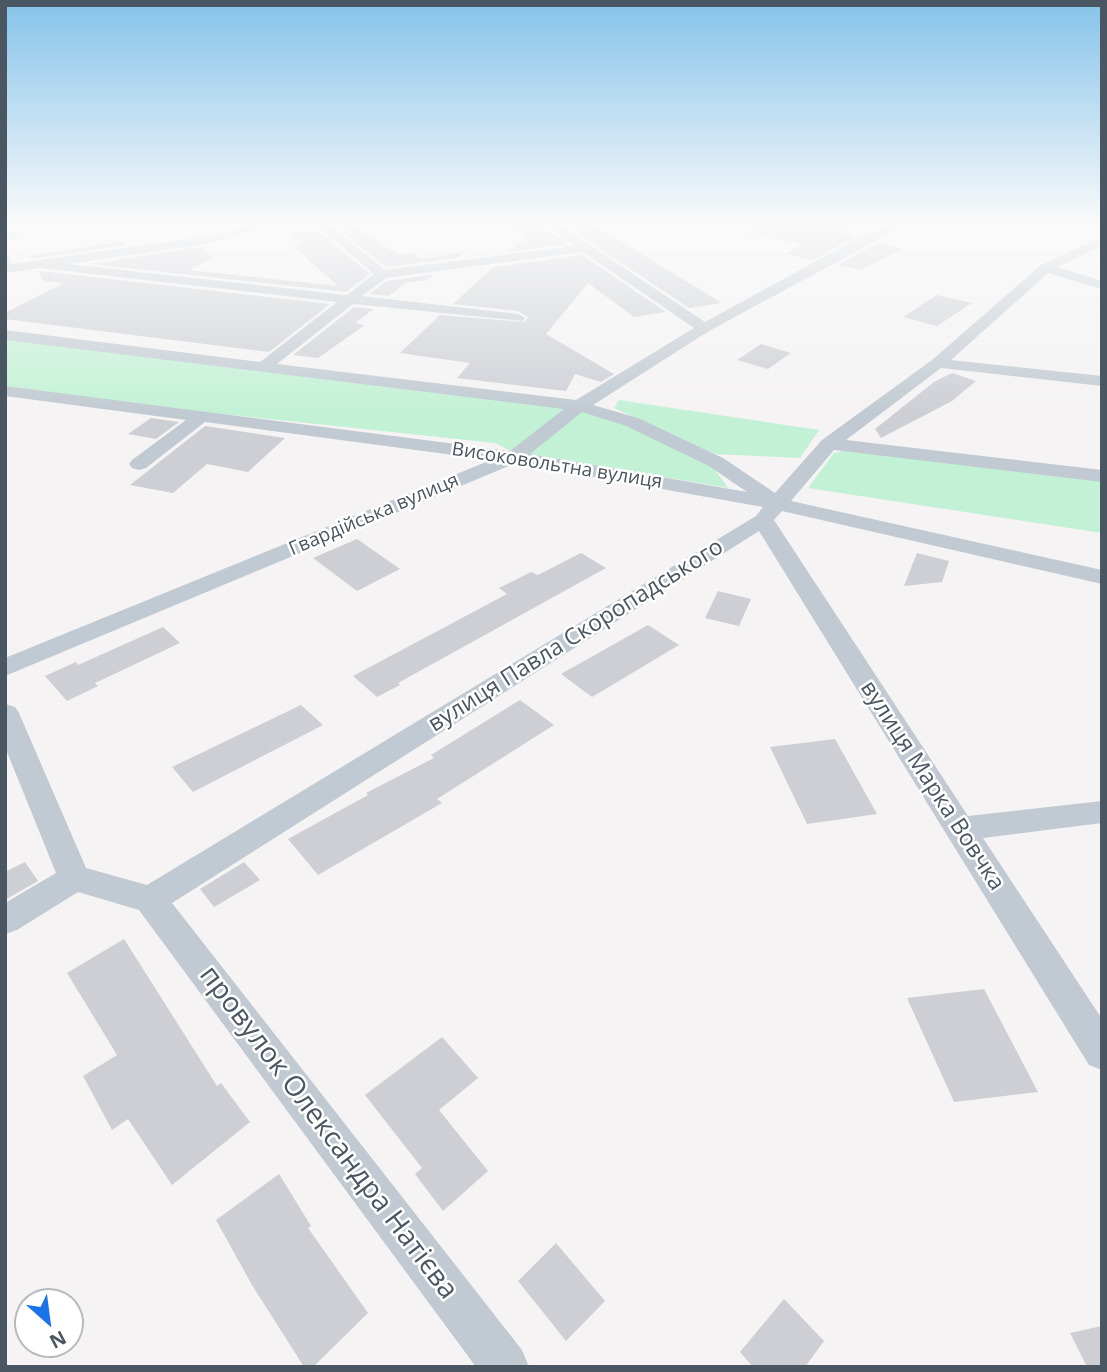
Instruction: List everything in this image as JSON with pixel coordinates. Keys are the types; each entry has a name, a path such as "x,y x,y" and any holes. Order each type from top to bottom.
{"street":[{"path":"235,286 518,317"},
{"path":"263,367 369,286"},
{"path":"643,286 704,328"},
{"name":"Гвардійська вулиця","path":"5,668 514,457 579,406 704,328 780,286"},
{"name":"вулиця Павла Скоропадського","path":"150,900 770,512 829,443 939,363 1026,286"},
{"path":"5,335 579,406 632,422 716,462 770,512"},
{"path":"939,363 1102,381"},
{"name":"Високовольтна вулиця","path":"5,391 514,457 770,512 1102,577"},
{"path":"138,464 202,416"},
{"path":"829,443 1102,475"},
{"name":"вулиця Марка Вовчка","path":"770,512 959,829 1102,1052"},
{"path":"5,713 74,878"},
{"path":"959,829 1102,812"},
{"path":"5,920 74,878 150,900"},
{"name":"провулок Олександра Натієва","path":"150,900 505,1367"}],"green space":[{"path":"5,337 580,409 627,424 714,468 728,488 511,451 495,443 204,412 5,387"},
{"path":"619,400 819,430 800,458 715,454 614,408"},
{"path":"852,449 1102,479 1102,533 808,488 834,453"}],"building":[{"path":"58,286 171,286 330,304 269,352 5,319 5,313"},
{"path":"291,286 354,286 346,292"},
{"path":"380,286 401,286 389,296 369,294"},
{"path":"472,286 586,286 546,334 614,374 601,382 575,374 566,391 457,378 470,363 400,353 440,315 525,322 528,317 518,311 453,304"},
{"path":"592,286 628,286 666,312 634,317"},
{"path":"656,286 694,286 722,303 689,308"},
{"path":"937,295 972,303 937,326 903,317"},
{"path":"354,307 374,309 355,323 365,325 318,358 293,355"},
{"path":"761,344 791,353 768,369 737,360"},
{"path":"952,373 976,381 952,401 881,438 875,429 934,382"},
{"path":"151,418 179,422 156,439 128,434"},
{"path":"205,426 285,438 248,472 207,464 173,493 130,485"},
{"path":"357,539 400,569 357,591 313,558"},
{"path":"581,553 606,568 398,683 400,685 377,697 353,676 507,594 499,588 531,572 538,575"},
{"path":"917,553 949,561 942,582 904,586"},
{"path":"718,591 751,599 739,626 705,618"},
{"path":"648,625 679,645 592,697 561,674"},
{"path":"163,627 180,643 95,683 98,686 67,701 45,676 76,662 78,665"},
{"path":"520,700 554,725 437,799 442,803 318,875 288,839 368,795 366,793 434,758 431,755"},
{"path":"301,705 323,725 193,792 172,767"},
{"path":"835,739 877,814 807,824 770,747"},
{"path":"25,862 38,881 5,900 5,872"},
{"path":"244,862 260,880 214,907 200,889"},
{"path":"124,939 217,1086 221,1083 250,1122 172,1185 128,1119 112,1130 83,1076 117,1055 67,973"},
{"path":"984,989 1038,1092 954,1102 907,998"},
{"path":"442,1037 478,1078 439,1110 488,1171 443,1211 415,1174 422,1168 365,1095"},
{"path":"279,1174 311,1226 308,1228 368,1313 313,1367 304,1367 252,1285 216,1220"},
{"path":"556,1243 605,1301 566,1341 518,1281"},
{"path":"784,1299 824,1341 805,1367 753,1367 740,1352"},
{"path":"1102,1326 1102,1367 1087,1367 1070,1333"}]}
